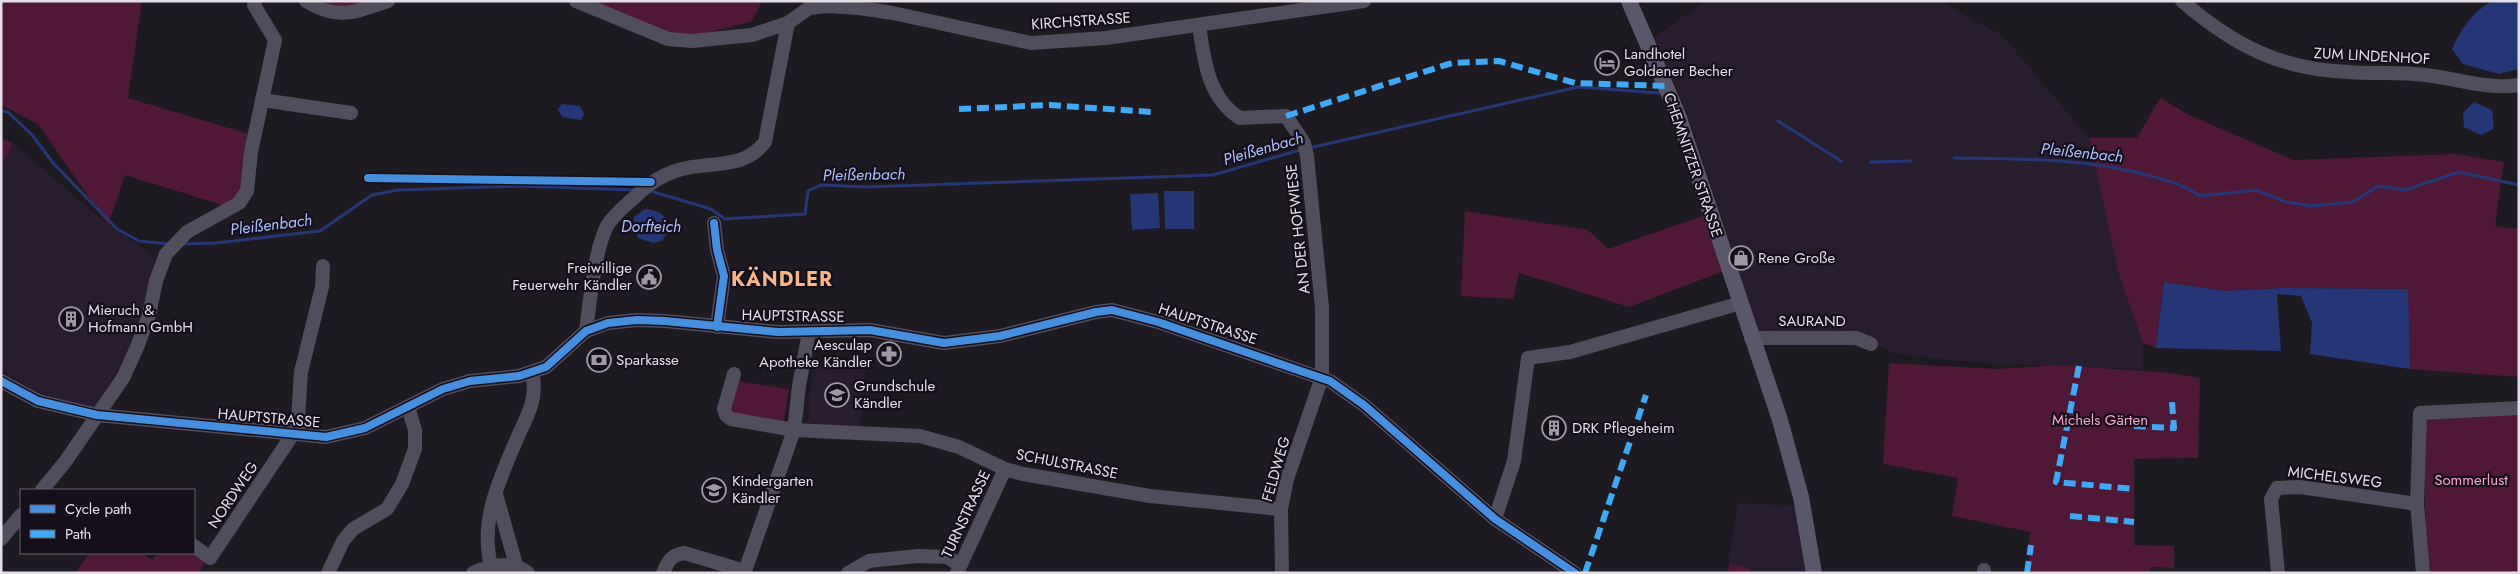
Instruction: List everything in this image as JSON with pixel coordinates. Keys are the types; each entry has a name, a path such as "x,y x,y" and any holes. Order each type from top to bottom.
{"main road":[{"name":"CHEMNITZER STRASSE","path":"1629,1 1678,115 1780,420 1801,498 1814,573"}],"street":[{"path":"43,489 122,378 138,344 148,315 156,281 166,254 187,232 239,203 247,191 251,152 276,40 254,5 255,1"},
{"path":"306,1 328,13 353,13 388,1"},
{"name":"KIRCHSTRASSE","path":"576,1 668,39 692,41 752,35 788,23 809,8 859,8 1031,43 1106,38 1364,1"},
{"name":"ZUM LINDENHOF","path":"2182,1 2233,40 2271,59 2306,69 2424,74 2479,84 2519,85"},
{"path":"586,331 604,234 616,215 651,182 682,167 734,162 757,152 765,142 788,23"},
{"name":"AN DER HOFWIESE","path":"1199,25 1209,82 1224,104 1240,118 1286,116 1306,150 1322,307 1322,377"},
{"path":"262,100 351,114"},
{"path":"714,223 717,250 724,276 718,327"},
{"name":"HAUPTSTRASSE","path":"295,434 300,372 322,287 323,266"},
{"path":"1495,519 1514,462 1528,358 1570,352 1741,303"},
{"name":"HAUPTSTRASSE","path":"1,381 38,401 97,415 326,437 365,428 443,389 470,381 532,372 554,362 586,331 608,323 638,320 778,332 870,330 930,341 966,341 1000,336 1096,312 1112,310 1158,322 1322,377 1342,388 1495,519 1575,573"},
{"path":"664,573 668,561 676,554 684,553 745,570 794,430 798,386 809,332"},
{"name":"SAURAND","path":"1751,338 1856,338 1871,344"},
{"path":"492,570 488,553 487,529 496,490 535,394 532,372"},
{"name":"SCHULSTRASSE","path":"734,374 724,409 726,415 731,419 794,430 920,436 959,447 1005,469 1150,496 1281,509"},
{"name":"FELDWEG","path":"1282,573 1281,509 1287,479 1322,377"},
{"path":"328,573 343,542 353,529 387,509 402,484 415,449 415,430 408,406"},
{"path":"2423,573 2417,504 2420,413 2519,408"},
{"name":"NORDWEG","path":"195,547 210,558 295,434"},
{"name":"TURNSTRASSE","path":"959,570 1005,469"},
{"name":"MICHELSWEG","path":"2278,573 2271,499 2277,488 2300,487 2417,504"},
{"path":"473,573 522,569 496,490"},
{"path":"1,539 20,516"},
{"path":"848,573 870,561 918,556 947,558 959,570"}],"shaded area":[{"path":"1701,1 1940,1 2003,36 2089,138 2119,275 2143,343 2142,369 1981,363 1895,354 1857,334 1760,335 1687,112 1653,38 1701,4"},
{"path":"13,143 108,225 159,260 137,335 95,409 45,397 1,370 1,167"},
{"name":"Grundschule Kändler","path":"822,362 866,366 860,428 808,423 813,363"},
{"path":"1739,503 1796,506 1808,573 1728,573 1732,537"}],"green space":[{"path":"1,1 142,1 128,98 249,134 245,187 230,202 222,205 125,175 108,225 38,124 1,105"},
{"path":"315,1 373,1 337,7"},
{"path":"591,1 762,1 752,21 694,37 666,33"},
{"path":"2160,98 2189,115 2293,160 2455,154 2504,162 2495,226 2519,229 2519,377 2410,369 2407,289 2282,288 2225,291 2164,282 2156,348 2143,343 2119,275 2089,138 2137,138"},
{"path":"1,138 13,143 1,167"},
{"path":"1465,211 1588,230 1608,249 1711,213 1729,269 1629,307 1519,273 1513,299 1461,296"},
{"name":"Michels Gärten","path":"1889,363 1996,369 2057,365 2172,373 2200,378 2198,458 2134,459 2134,545 2174,546 2174,568 2151,567 2149,573 2027,573 2031,532 1952,516 1958,478 1883,464"},
{"path":"737,381 789,389 783,426 731,416"},
{"name":"Sommerlust","path":"2519,412 2519,573 2427,573 2423,426 2430,416"},
{"path":"89,554 143,554 152,560 157,554 193,554 205,563 198,573 75,573"},
{"path":"1730,564 1751,568 1749,573 1728,572"}],"water":[{"path":"2492,1 2519,1 2519,69 2499,74 2463,64 2452,49 2468,21"},
{"path":"2474,102 2492,110 2494,129 2481,135 2464,127 2463,113"},
{"path":"562,104 580,106 584,114 581,120 562,117 558,109"},
{"path":"1164,191 1194,191 1194,229 1165,229"},
{"path":"1158,193 1160,228 1132,230 1130,194"},
{"name":"Dorfteich","path":"645,209 659,213 667,221 668,231 662,241 653,243 638,238 633,224 634,217"},
{"path":"2164,282 2225,291 2282,288 2408,289 2410,369 2310,354 2312,323 2301,296 2277,294 2281,351 2156,348"}],"waterway":[{"name":"Pleißenbach","path":"1309,148 1578,87 1659,93"},
{"name":"Pleißenbach","path":"1,111 8,112 32,135 54,164 117,229 139,241 169,244"},
{"name":"Pleißenbach","path":"1778,121 1841,161"},
{"name":"Pleißenbach","path":"650,191 711,209 725,219 805,214 808,191 821,185 865,187 1213,175 1300,150"},
{"name":"Pleißenbach","path":"1954,158 2053,161 2102,166 2127,170 2164,180 2182,186 2200,196 2256,190 2286,202 2312,206 2353,202 2378,186 2405,190 2459,172 2519,185"},
{"name":"Pleißenbach","path":"1871,162 1911,161"},
{"name":"Pleißenbach","path":"182,244 216,243 320,231 372,195 398,190 520,186 636,190"}],"marked path":[{"path":"1286,116 1452,63 1499,61 1575,83 1666,86"},
{"path":"959,109 1050,105 1152,112"},
{"path":"2079,366 2056,482 2134,489"},
{"path":"1585,573 1646,395"},
{"path":"2134,426 2174,428 2172,402"},
{"path":"2070,516 2134,522"},
{"path":"2027,573 2031,545"}],"cycle path":[{"path":"368,178 651,182"},
{"path":"714,223 717,250 724,276 717,327"},
{"path":"1,381 38,401 97,415 326,437 365,428 443,389 470,381 519,376 546,367 586,331 608,323 637,320 665,321 778,332 870,330 944,343 1000,336 1096,312 1112,310 1158,322 1330,381 1364,405 1495,519 1575,573"}],"place":[{"name":"Landhotel Goldener Becher","path":"1607,63"},
{"name":"Rene Große","path":"1741,258"},
{"name":"Freiwillige Feuerwehr Kändler","path":"649,277"},
{"name":"Mieruch & Hofmann GmbH","path":"71,319"},
{"name":"Aesculap Apotheke Kändler","path":"889,354"},
{"name":"Sparkasse","path":"599,360"},
{"name":"Grundschule Kändler","path":"837,395"},
{"name":"DRK Pflegeheim","path":"1554,428"},
{"name":"Kindergarten Kändler","path":"714,490"}],"district":[{"name":"KÄNDLER","path":"782,279"}]}
